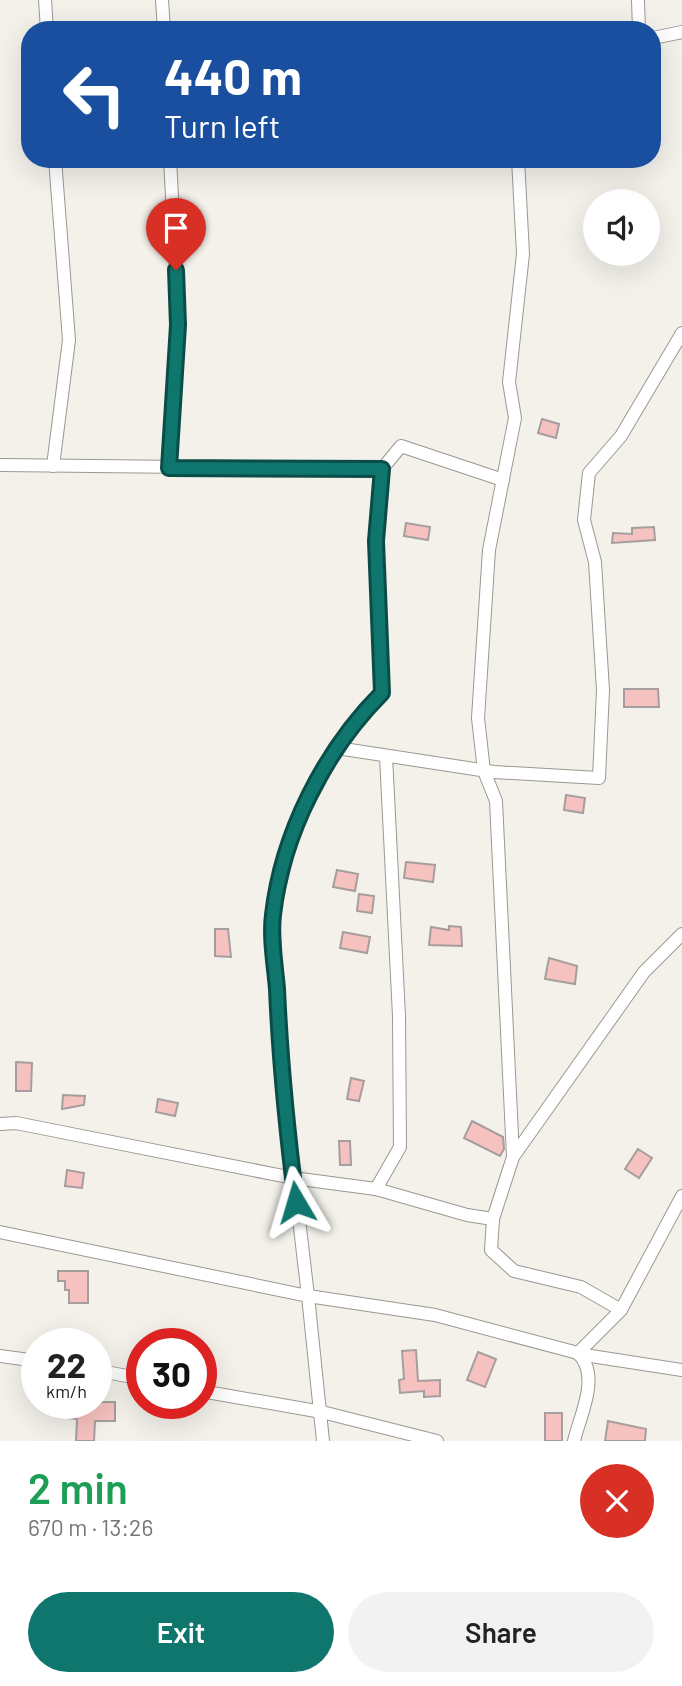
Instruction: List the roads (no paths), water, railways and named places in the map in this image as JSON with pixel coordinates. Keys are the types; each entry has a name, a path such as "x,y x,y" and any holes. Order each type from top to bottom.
{"street":[{"path":"45,0 46,21"},
{"path":"162,0 163,21"},
{"path":"638,0 639,21"},
{"path":"661,36 682,32"},
{"path":"53,466 69,340 56,168"},
{"path":"169,468 178,325 170,168"},
{"path":"513,1157 496,801 484,771 478,718 489,550 515,418 509,382 523,254 518,168"},
{"path":"337,748 484,771 599,778 603,690 595,562 584,520 589,472 621,436 682,332"},
{"path":"323,1441 322,1412 280,1058 273,915 292,833 337,748 356,719 382,693 376,541 382,469 401,446 503,480"},
{"path":"0,465 382,469"},
{"path":"376,1189 400,1147 399,1016 386,756"},
{"path":"621,1310 581,1287 514,1271 491,1250 493,1219 513,1157 644,972 682,934"},
{"path":"0,1124 16,1123 293,1178 376,1189 467,1215 493,1219"},
{"path":"578,1353 621,1310 682,1196"},
{"path":"0,1232 308,1296 435,1315 578,1353 682,1370"},
{"path":"574,1441 587,1396 588,1374 585,1361 578,1353"},
{"path":"0,1356 21,1359"},
{"path":"217,1394 322,1412 437,1441"}]}
